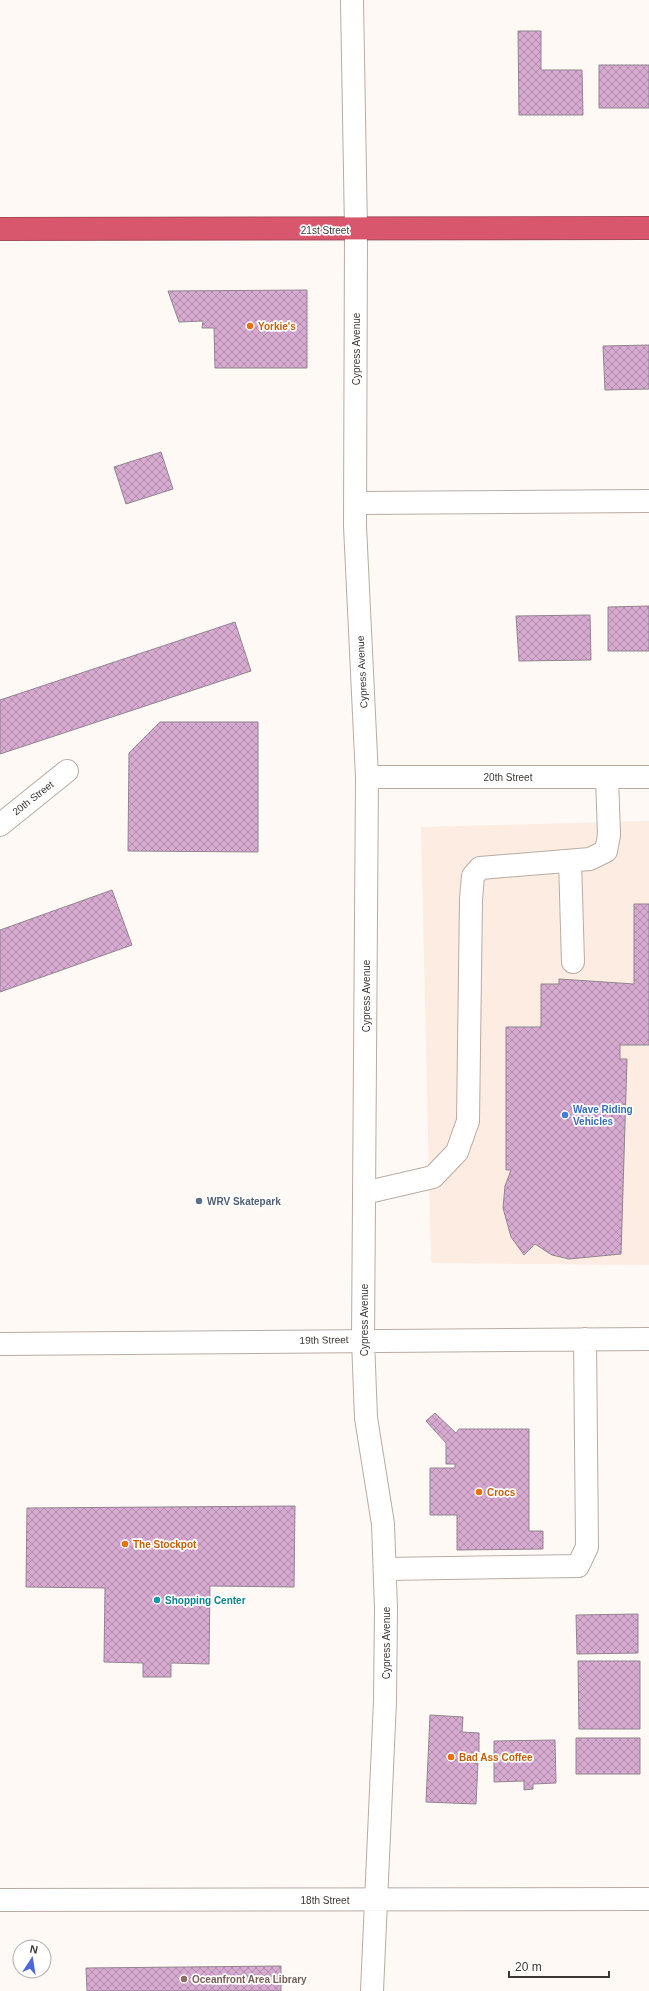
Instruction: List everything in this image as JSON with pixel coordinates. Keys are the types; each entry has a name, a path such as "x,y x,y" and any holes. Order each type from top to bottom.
{"highway":[{"name":"21st Street","path":"0,229 356,230 649,228"}],"street":[{"name":"Cypress Avenue","path":"352,0 356,230 355,526 367,777 364,1340 366,1418 383,1524 385,1569 386,1701 372,1991"},
{"path":"356,503 649,501"},
{"name":"20th Street","path":"0,825 67,771"},
{"name":"20th Street","path":"367,777 649,777"},
{"path":"364,1193 433,1177 456,1152 468,1121 471,899 473,876 480,868 590,859 606,851 609,835 607,777"},
{"path":"570,861 573,962"},
{"path":"385,1569 578,1566 588,1547 585,1339"},
{"name":"19th Street","path":"0,1344 649,1339"},
{"name":"18th Street","path":"0,1900 649,1899"}],"shaded area":[{"path":"649,821 649,1265 431,1263 421,827"}],"building":[{"path":"518,31 541,31 541,70 582,70 583,115 519,115"},
{"path":"599,65 649,65 649,108 599,108"},
{"path":"307,290 307,368 215,368 214,328 202,328 203,321 179,322 168,291"},
{"path":"649,345 649,389 605,390 603,346"},
{"path":"161,452 173,489 126,504 114,467"},
{"path":"649,606 649,651 608,651 608,607"},
{"path":"590,615 591,660 519,661 516,616"},
{"path":"235,622 251,671 0,754 0,700"},
{"path":"160,722 258,722 258,852 128,851 129,753"},
{"path":"112,890 132,945 0,992 0,930"},
{"name":"Wave Riding Vehicles","path":"634,904 649,904 649,1045 620,1045 620,1059 627,1059 621,1254 569,1259 552,1255 535,1244 524,1255 511,1237 503,1208 505,1186 511,1170 506,1170 506,1027 541,1027 541,984 559,984 559,979 634,984"},
{"name":"Crocs","path":"435,1413 456,1433 459,1429 529,1429 529,1531 543,1531 543,1549 457,1550 457,1515 430,1515 430,1468 455,1468 455,1464 446,1464 446,1443 426,1421"},
{"name":"Shopping Center","path":"295,1506 294,1587 210,1586 209,1664 171,1663 171,1677 143,1677 143,1663 104,1662 105,1588 26,1587 27,1508"},
{"path":"638,1614 638,1653 577,1654 576,1615"},
{"path":"578,1661 640,1661 640,1729 579,1729"},
{"name":"Bad Ass Coffee","path":"430,1715 463,1717 462,1732 479,1733 479,1752 474,1752 473,1763 478,1763 476,1804 426,1802"},
{"path":"576,1738 640,1738 640,1774 576,1774"},
{"path":"555,1740 556,1783 533,1784 533,1789 524,1790 524,1781 494,1782 494,1741"},
{"name":"Oceanfront Area Library","path":"281,1966 281,1991 87,1991 86,1968"}],"place":[{"name":"Yorkie's","path":"250,326"},
{"name":"Wave Riding Vehicles","path":"565,1115"},
{"name":"WRV Skatepark","path":"199,1201"},
{"name":"Crocs","path":"479,1492"},
{"name":"The Stockpot","path":"125,1544"},
{"name":"Shopping Center","path":"157,1600"},
{"name":"Bad Ass Coffee","path":"451,1757"},
{"name":"Oceanfront Area Library","path":"184,1979"}]}
